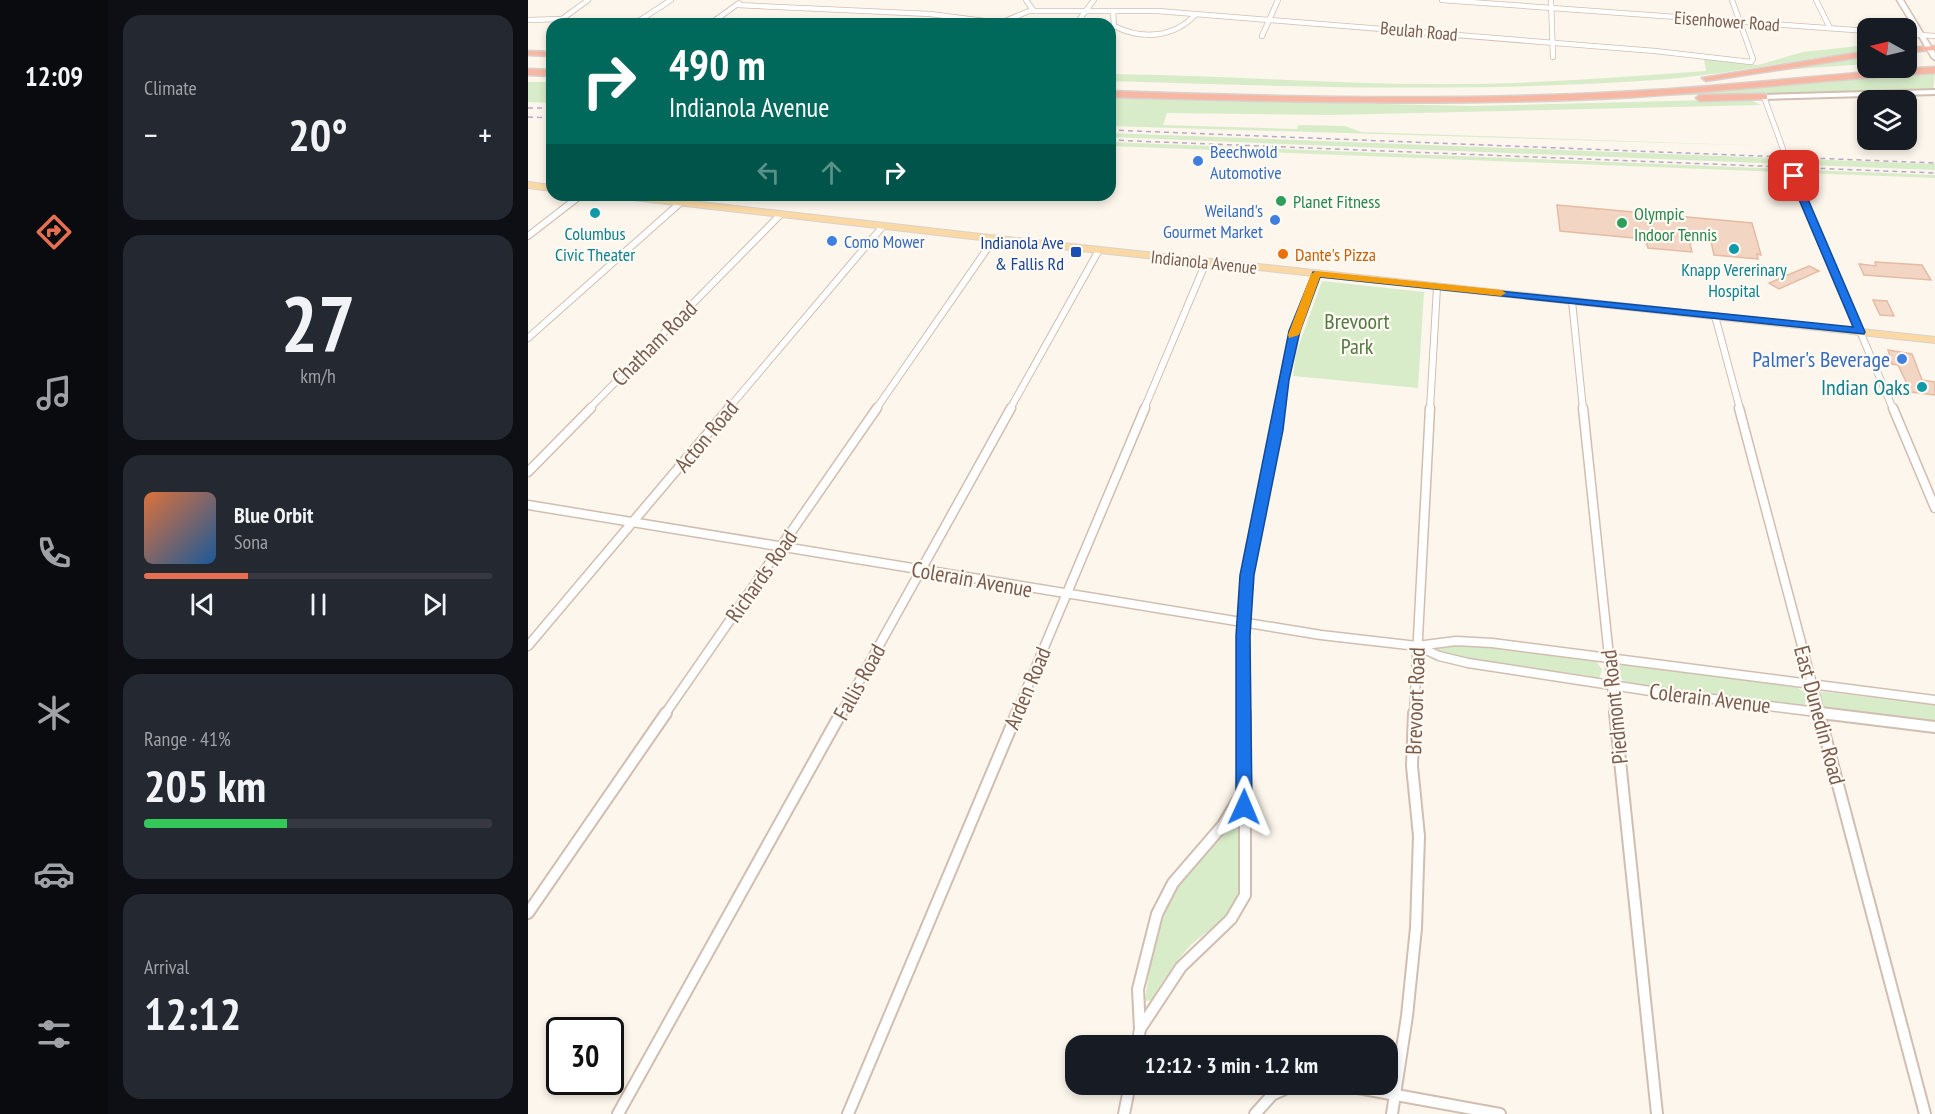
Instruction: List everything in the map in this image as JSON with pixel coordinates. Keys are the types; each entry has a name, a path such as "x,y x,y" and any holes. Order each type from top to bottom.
{"highway":[{"path":"1917,52 1934,54"},
{"path":"528,53 546,54"},
{"path":"1917,61 1934,54"},
{"path":"1683,82 1857,55"},
{"path":"528,63 546,64"},
{"path":"1116,85 1428,93 1615,87 1857,69"},
{"path":"1442,100 1620,95 1935,70"},
{"path":"528,72 546,73"},
{"path":"528,80 546,80"},
{"path":"1116,94 1267,99 1542,102 1764,97"}],"main road":[{"path":"1900,0 1934,54"},
{"path":"528,185 546,187"},
{"name":"Indianola Avenue","path":"664,201 994,239 1935,340"}],"street":[{"path":"563,18 588,0"},
{"path":"643,18 671,0"},
{"path":"719,18 744,0"},
{"path":"1026,0 1033,10"},
{"path":"1081,18 1094,0"},
{"path":"1262,36 1278,0"},
{"name":"Eisenhower Road","path":"1442,0 1857,30"},
{"path":"1551,0 1553,57"},
{"path":"1732,0 1740,22"},
{"path":"1816,0 1830,28"},
{"path":"737,5 930,14 961,18"},
{"name":"Beulah Road","path":"1008,18 1033,10 1113,12 1149,10 1553,42 1751,62 1753,59 1740,22"},
{"path":"1113,12 1113,18"},
{"path":"1116,27 1121,31 1156,34 1178,31 1196,14"},
{"path":"528,20 546,19"},
{"path":"1917,35 1935,36"},
{"path":"1783,149 1764,97 1935,92"},
{"path":"1794,176 1935,507"},
{"path":"528,236 572,201"},
{"path":"528,338 680,203"},
{"name":"Chatham Road","path":"528,472 780,215"},
{"name":"Acton Road","path":"528,646 883,226"},
{"name":"Richards Road","path":"528,913 994,239"},
{"name":"Fallis Road","path":"618,1114 1100,250"},
{"name":"Arden Road","path":"848,1114 1206,262"},
{"path":"1140,1029 1181,967 1231,919 1245,895 1243,623 1247,575 1277,430 1283,380 1294,331 1316,274"},
{"name":"Brevoort Road","path":"1398,1071 1407,1016 1416,928 1419,836 1412,765 1437,287"},
{"name":"Piedmont Road","path":"1572,301 1657,1114"},
{"name":"East Dunedin Road","path":"1715,316 1925,1114"},
{"name":"Colerain Avenue","path":"528,505 1243,623 1417,646 1456,641 1492,643 1935,700"},
{"name":"Colerain Avenue","path":"1417,646 1439,656 1468,663 1935,727"},
{"path":"1139,1035 1138,989 1148,938 1157,914 1180,873 1222,825 1244,790"},
{"path":"1124,1114 1128,1095"},
{"path":"1255,1114 1271,1095"},
{"path":"1394,1095 1500,1114"},
{"name":"Brevoort Road","path":"1392,1114 1394,1095"}],"green space":[{"path":"1857,46 1857,52 1744,69 1669,79 1599,83 1390,88 1116,81 1116,74 1323,82 1483,84 1706,71 1704,59 1758,65 1803,52"},
{"path":"1857,56 1857,65 1766,71"},
{"path":"1935,73 1933,90 1652,96 1873,78 1917,78 1917,74"},
{"path":"528,82 546,82 546,103 528,102"},
{"path":"1116,98 1473,106 1748,99 1761,105 1330,115 1167,113 1163,125 1297,129 1298,125 1345,126 1361,132 1772,146 1116,126"},
{"path":"1116,133 1935,164 1935,170 1116,137"},
{"path":"1116,142 1935,175 1935,178 1116,146"},
{"name":"Brevoort Park","path":"1322,281 1424,292 1418,388 1293,376 1296,353"},
{"path":"1467,644 1594,659 1602,669 1599,679 1530,671 1442,654 1438,648"},
{"path":"1622,663 1793,685 1806,693 1805,705 1654,689 1623,681 1616,671 1617,666"},
{"path":"1818,691 1935,705 1935,722 1823,706"},
{"path":"1236,816 1238,818 1241,878 1234,905 1223,918 1189,947 1169,972 1152,1000 1145,1001 1157,931 1170,901 1188,872"}],"building":[{"name":"Olympic Indoor Tennis","path":"1557,205 1752,223 1761,255 1757,254 1758,259 1714,255 1709,233 1687,231 1692,252 1648,248 1645,239 1560,231"},
{"path":"1875,262 1922,265 1931,280 1864,275 1859,264 1876,266"},
{"path":"1809,266 1819,271 1779,289 1769,283"},
{"path":"1873,300 1887,301 1894,316 1880,315"},
{"path":"1888,350 1912,354 1922,380 1935,382 1935,395 1911,392 1898,365 1892,364"}],"railway":[{"path":"528,108 546,108"},
{"path":"528,117 546,118"},
{"path":"1116,130 1935,163"},
{"path":"1116,140 1935,173"}],"slow traffic":[{"path":"1293,335 1316,274 1501,293"}],"place":[{"name":"Beechwold Automotive","path":"1198,161"},
{"name":"Planet Fitness","path":"1281,201"},
{"name":"Columbus Civic Theater","path":"595,213"},
{"name":"Weiland's Gourmet Market","path":"1275,220"},
{"name":"Olympic Indoor Tennis","path":"1622,223"},
{"name":"Como Mower","path":"832,241"},
{"name":"Knapp Vererinary Hospital","path":"1734,249"},
{"name":"Indianola Ave & Fallis Rd","path":"1076,252"},
{"name":"Dante's Pizza","path":"1283,254"},
{"name":"Palmer's Beverage","path":"1902,359"},
{"name":"Indian Oaks","path":"1922,387"}],"route":[{"path":"1244,807 1243,636 1247,575 1277,430 1283,380 1294,331 1316,274 1860,332 1794,176"}]}
